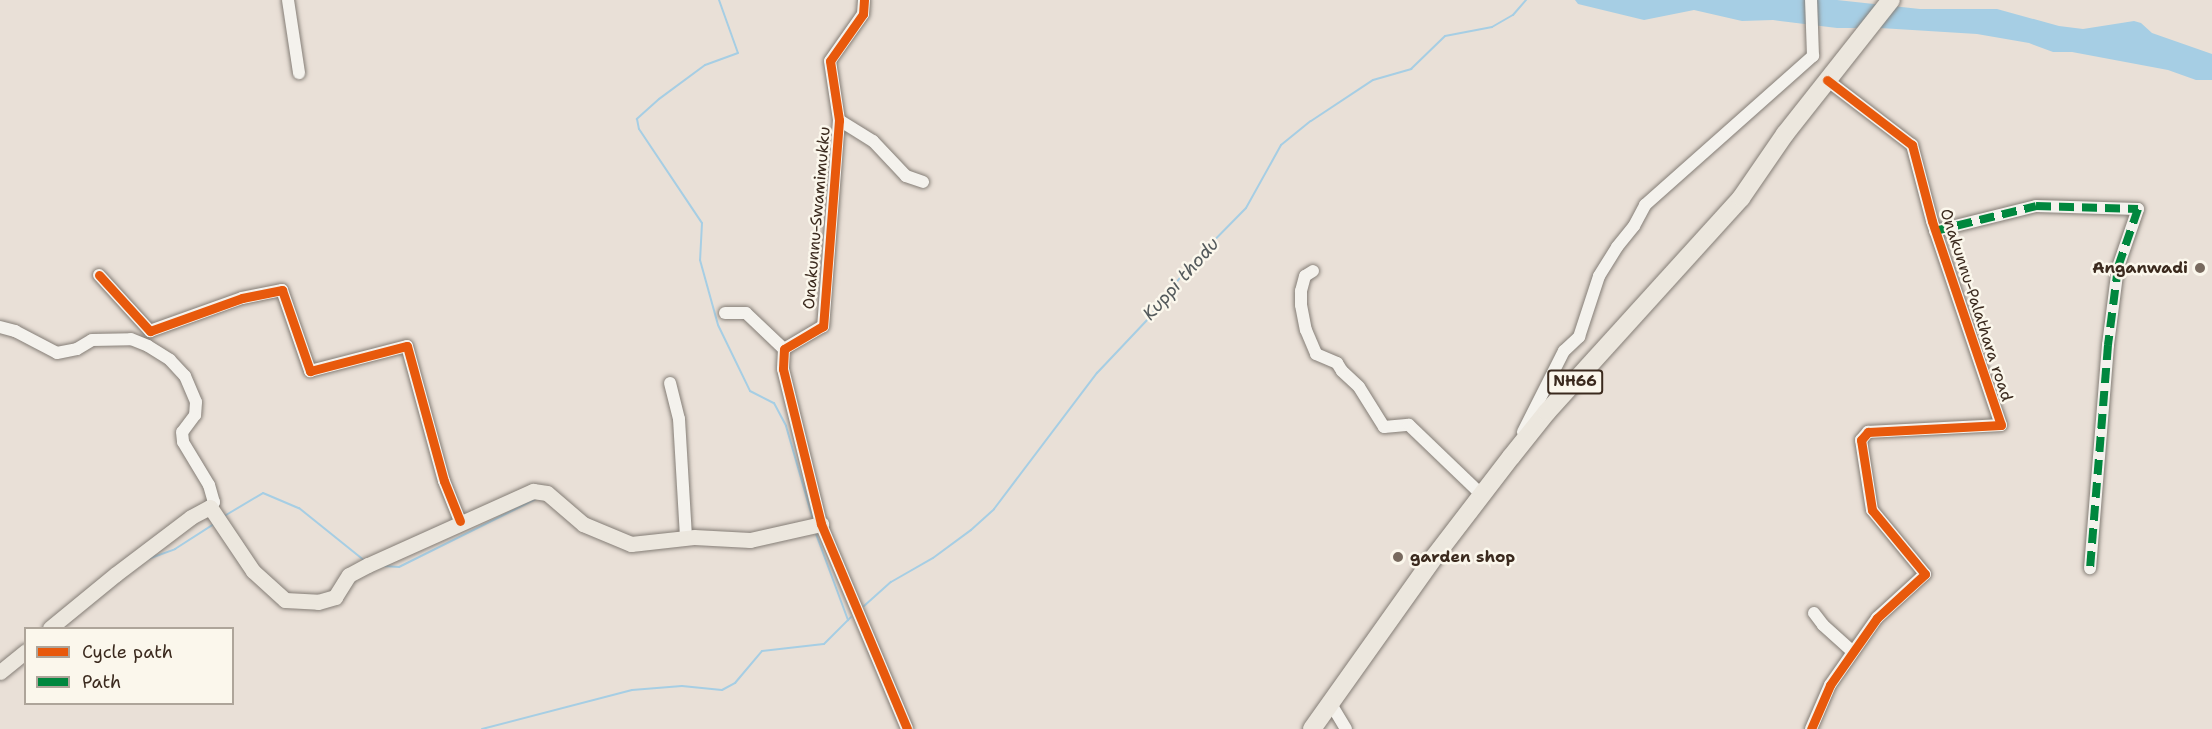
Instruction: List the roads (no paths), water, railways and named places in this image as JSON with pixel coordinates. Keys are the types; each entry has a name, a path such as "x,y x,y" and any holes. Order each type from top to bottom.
{"highway":[{"name":"NH66","path":"1312,729 1511,457 1547,412 1741,198 1827,80 1891,0"}],"main road":[{"path":"51,627 191,517 210,507 253,572 285,600 318,603 335,597 349,575 460,521 533,491 547,493 583,524 631,544 686,538 750,540 821,524"},
{"path":"0,672 24,653"}],"street":[{"path":"288,0 299,73"},
{"name":"Onakunnu-Swamimukku","path":"784,349 823,326 840,120 830,62 864,14 864,0"},
{"path":"1511,457 1564,351 1580,337 1599,276 1617,247 1634,226 1645,205 1813,56 1811,0"},
{"name":"Onakunnu-Palathara road","path":"1810,729 1830,685 1877,618 1926,574 1872,510 1861,440 1868,432 2001,425 1935,231 1912,145 1827,80"},
{"path":"840,120 873,141 906,176 923,182"},
{"path":"1935,231 2036,206 2138,209 2118,267 2090,568"},
{"path":"1313,271 1305,276 1301,291 1301,305 1306,330 1316,354 1337,363 1342,371 1352,379 1384,427 1409,425 1482,495"},
{"path":"99,275 150,331 242,298 282,290 310,371 407,346 444,481 460,521"},
{"path":"725,312 746,313 784,349 783,369 821,524 907,729"},
{"path":"0,327 15,331 57,353 77,349 92,340 131,339 148,346 170,360 185,376 196,402 195,415 182,432 183,442 209,485 214,502 210,507"},
{"path":"670,383 680,419 686,538"},
{"path":"1814,613 1823,625 1853,652"},
{"path":"1331,704 1346,729"}],"water":[{"path":"1575,0 1837,0 1920,9 1997,9 2059,26 2083,29 2134,21 2141,23 2152,33 2212,54 2212,80 2196,80 2168,70 2072,52 2053,52 2029,43 1977,34 1880,28 1837,28 1773,20 1742,21 1694,10 1644,20 1578,4"}],"waterway":[{"path":"719,0 738,53 705,65 659,99 637,119 639,129 702,223 700,260 718,325 750,391 774,403 786,426 812,516"},
{"name":"Kuppi thodu","path":"864,606 891,582 933,558 971,530 994,509 1097,373 1149,318 1189,266 1246,208 1281,145 1311,121 1373,80 1411,69 1445,36 1492,27 1513,15 1526,0"},
{"path":"226,515 263,493 299,508 365,561"},
{"path":"384,566 399,567 536,499"},
{"path":"148,559 175,549 214,524"},
{"path":"816,534 848,620"},
{"path":"482,729 632,690 682,686 722,690 735,683 762,651 824,644 851,617"}],"place":[{"name":"Anganwadi","path":"2200,268"},
{"name":"garden shop","path":"1398,557"}]}
